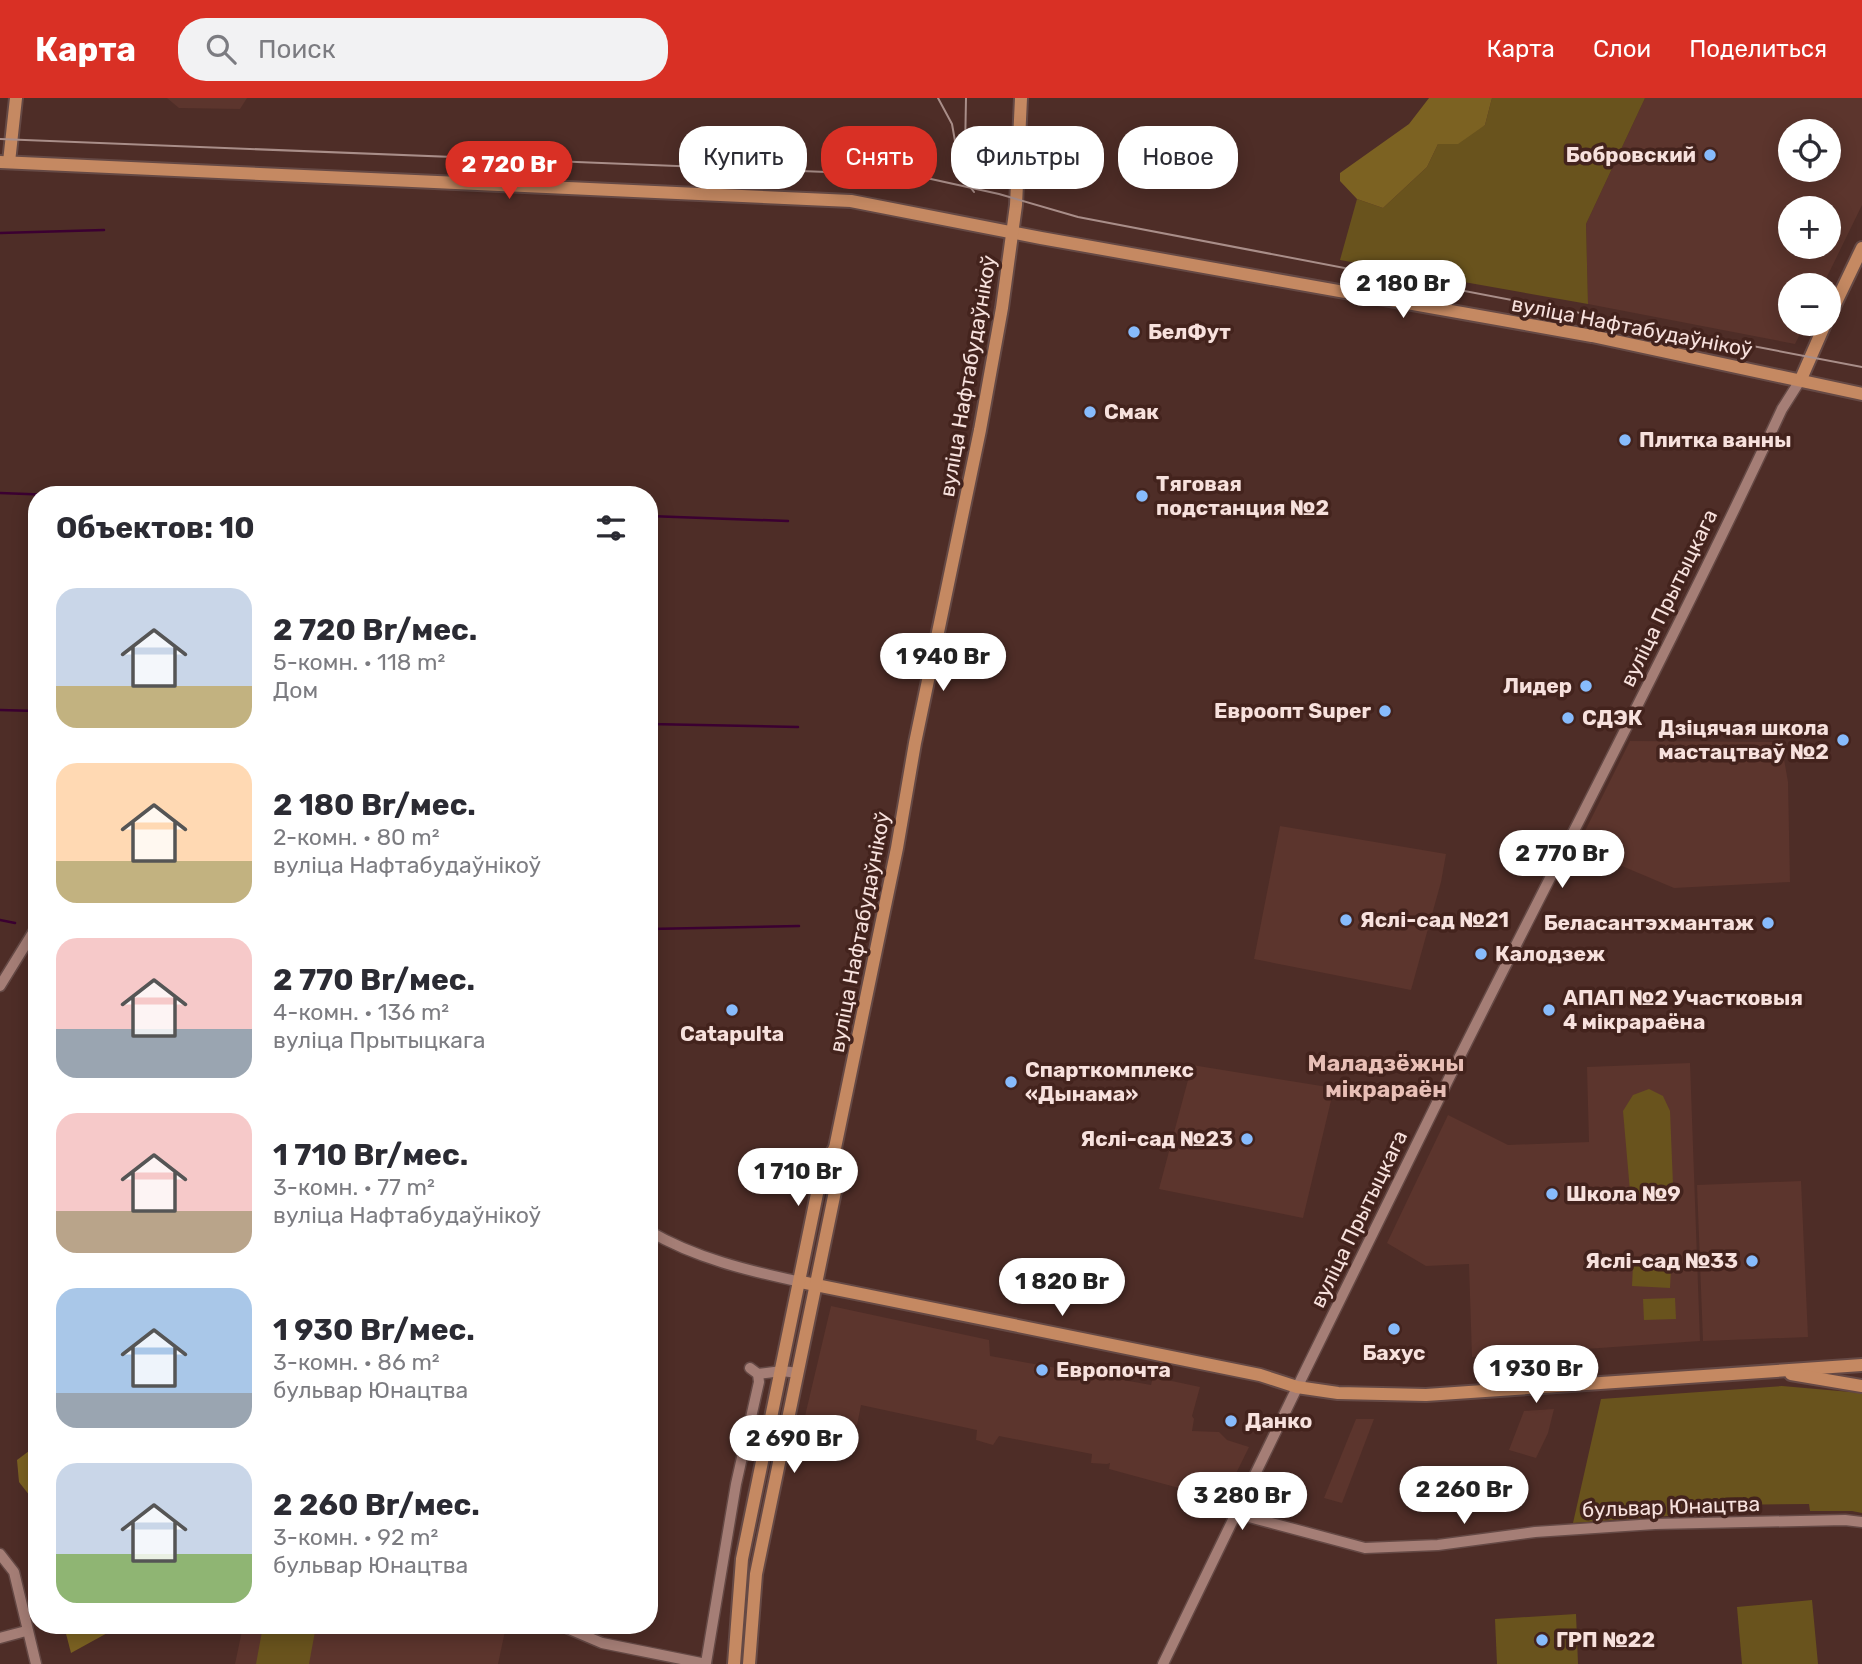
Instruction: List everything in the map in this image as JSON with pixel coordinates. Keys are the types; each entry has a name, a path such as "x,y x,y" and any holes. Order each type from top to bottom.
{"main road":[{"path":"16,98 4,162 851,201 1011,232 1016,205 1021,98"},
{"name":"вуліца Нафтабудаўнікоў","path":"734,1664 742,1559 822,1170 835,1149 895,860 918,730 980,430 1010,264 1011,232 1592,336 1862,394"},
{"path":"1841,292 1862,248"},
{"path":"1801,379 1820,336"},
{"name":"вуліца Нафтабудаўнікоў","path":"749,1664 756,1574 839,1168 835,1149"},
{"path":"801,1282 1260,1375 1297,1387 1338,1393 1426,1395 1862,1365"},
{"path":"1777,1372 1862,1385"}],"street":[{"name":"вуліца Прытыцкага","path":"1163,1664 1456,1064 1684,612 1782,409 1801,379"},
{"path":"0,986 28,941"},
{"path":"658,1235 720,1262 801,1282"},
{"path":"581,1634 602,1643 706,1664 727,1538 758,1382 754,1371 799,1373"},
{"name":"бульвар Юнацтва","path":"1234,1514 1364,1548 1438,1545 1535,1532 1655,1524 1845,1520 1862,1522"},
{"path":"0,1553 14,1572 36,1664"},
{"path":"0,1638 26,1631"}],"shaded area":[{"path":"167,98 247,98 240,109 179,108"},
{"path":"1429,98 1492,98 1485,125 1458,144 1438,144 1427,167 1383,208 1357,199 1340,181 1340,173 1409,124"},
{"path":"1492,98 1645,98 1586,224 1588,304 1340,260 1357,199 1383,208 1427,167 1438,144 1485,125"},
{"path":"1645,98 1862,98 1862,205 1841,248 1841,196 1778,196 1778,259 1836,259 1829,273 1778,273 1778,336 1799,336 1795,344 1588,304 1586,224"},
{"path":"1630,741 1781,742 1788,782 1790,882 1674,888 1577,847"},
{"name":"Яслі-сад №21","path":"1280,826 1446,854 1441,882 1411,990 1254,959"},
{"name":"Школа №9","path":"1690,1063 1700,1341 1472,1357 1469,1264 1426,1266 1387,1243 1448,1115 1508,1145 1589,1142 1587,1067"},
{"name":"Яслі-сад №23","path":"1192,1065 1334,1088 1303,1218 1159,1189"},
{"path":"1649,1089 1663,1096 1670,1111 1673,1185 1662,1200 1645,1202 1630,1191 1623,1111 1633,1095"},
{"name":"Яслі-сад №33","path":"1801,1181 1808,1337 1703,1341 1697,1185"},
{"path":"1633,1265 1671,1267 1670,1288 1632,1286"},
{"path":"1675,1298 1676,1319 1644,1320 1643,1299"},
{"path":"831,1306 989,1340 990,1356 1151,1385 1153,1377 1200,1387 1192,1416 1192,1431 1219,1432 1227,1440 1249,1447 1223,1500 1109,1469 1110,1463 1091,1463 1092,1454 999,1436 993,1445 976,1440 977,1430 861,1405 857,1425 805,1416"},
{"path":"1782,1386 1862,1393 1862,1513 1810,1511 1809,1504 1724,1505 1721,1512 1573,1523 1601,1399"},
{"path":"1554,1409 1548,1433 1536,1458 1509,1450 1524,1411"},
{"path":"1356,1419 1374,1419 1342,1503 1324,1498"},
{"path":"28,1452 28,1494 19,1482 17,1460"},
{"path":"1812,1600 1818,1664 1742,1664 1737,1607"},
{"path":"1576,1614 1578,1664 1497,1664 1495,1619"},
{"path":"66,1634 105,1634 71,1653"},
{"path":"241,1634 504,1634 498,1664 235,1664"},
{"path":"262,1634 315,1634 309,1664 256,1664"}],"waterway":[{"path":"0,233 104,230"},
{"path":"0,493 28,494"},
{"path":"658,516 788,521"},
{"path":"0,710 28,711"},
{"path":"658,724 798,727"},
{"path":"0,920 15,923"},
{"path":"658,929 799,926"}],"tram line":[{"path":"938,98 952,124 961,175 974,192"},
{"path":"965,126 966,98"},
{"path":"0,139 878,174 931,179 999,194 1078,217 1862,367"}],"place":[{"name":"Бобровский","path":"1710,155"},
{"name":"БелФут","path":"1134,332"},
{"name":"Смак","path":"1090,412"},
{"name":"Плитка ванны","path":"1625,440"},
{"name":"Тяговая подстанция №2","path":"1142,496"},
{"name":"Лидер","path":"1586,686"},
{"name":"Евроопт Super","path":"1385,711"},
{"name":"СДЭК","path":"1568,718"},
{"name":"Дзіцячая школа мастацтваў №2","path":"1843,740"},
{"name":"Яслі-сад №21","path":"1346,920"},
{"name":"Беласантэхмантаж","path":"1768,923"},
{"name":"Калодзеж","path":"1481,954"},
{"name":"Catapulta","path":"732,1010"},
{"name":"АПАП №2 Участковыя 4 мікрараёна","path":"1549,1010"},
{"name":"Спарткомплекс «Дынама»","path":"1011,1082"},
{"name":"Яслі-сад №23","path":"1247,1139"},
{"name":"Школа №9","path":"1552,1194"},
{"name":"Яслі-сад №33","path":"1752,1261"},
{"name":"Бахус","path":"1394,1329"},
{"name":"Европочта","path":"1042,1370"},
{"name":"Данко","path":"1231,1421"},
{"name":"ГРП №22","path":"1542,1640"}],"district":[{"name":"Маладзёжны мікрараён","path":"1386,1076"}]}
